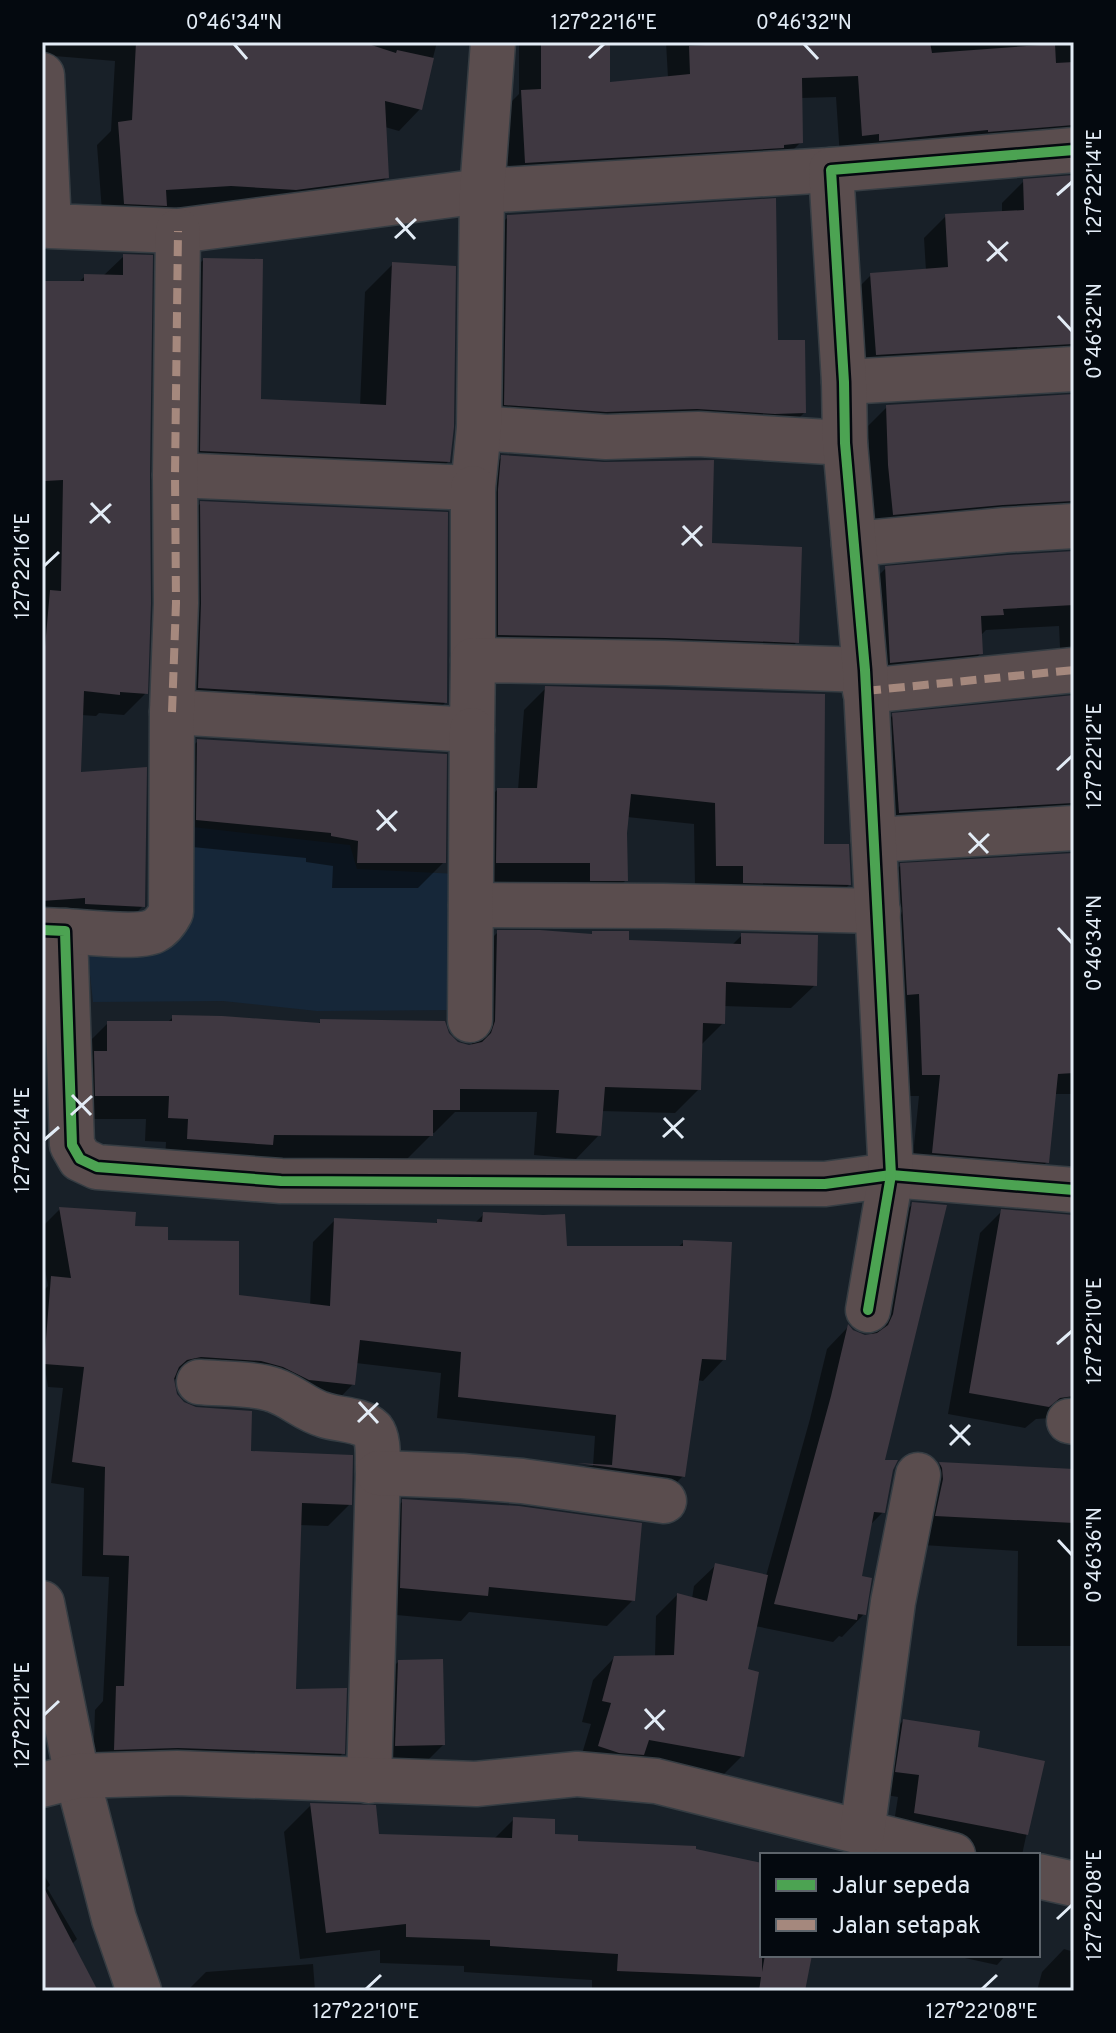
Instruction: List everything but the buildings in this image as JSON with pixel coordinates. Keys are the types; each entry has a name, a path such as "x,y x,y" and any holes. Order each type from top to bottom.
{"street":[{"path":"470,1020 473,488 479,428 482,191 493,42"},
{"path":"42,75 46,226 178,231 482,191 831,170 1074,150"},
{"path":"831,170 845,443 865,681 891,1175 868,1310"},
{"path":"178,231 171,912 166,922 142,935 53,931 72,1145 80,1159 97,1167 281,1181 825,1184 891,1175 1074,1190"},
{"path":"844,382 1074,369"},
{"path":"479,428 606,437 698,434 845,443"},
{"path":"175,475 473,488"},
{"path":"854,544 1074,526"},
{"path":"473,660 665,663 865,681 1074,670"},
{"path":"172,712 472,730"},
{"path":"874,840 1074,828"},
{"path":"471,905 878,911"},
{"path":"199,1382 269,1388 324,1415 361,1424 372,1430 376,1439 378,1473 369,1781"},
{"path":"378,1473 522,1481 664,1501"},
{"path":"862,1833 893,1602 918,1475"},
{"path":"42,1603 59,1780 139,1991"},
{"path":"59,1780 177,1773 476,1784 577,1774 656,1781 945,1853"},
{"path":"1040,1876 1074,1884"}],"shaded area":[{"path":"184,826 350,845 357,869 458,874 454,1010 317,1011 223,1001 93,1002 84,921 174,927"}],"marked path":[{"path":"172,712 176,603 178,231"},
{"path":"865,691 1074,670"}],"cycle path":[{"path":"868,1310 891,1175 865,670 845,443 831,170 1074,150"},
{"path":"42,930 65,931 72,1145 80,1159 97,1167 281,1181 825,1184 891,1175 1074,1190"}]}
